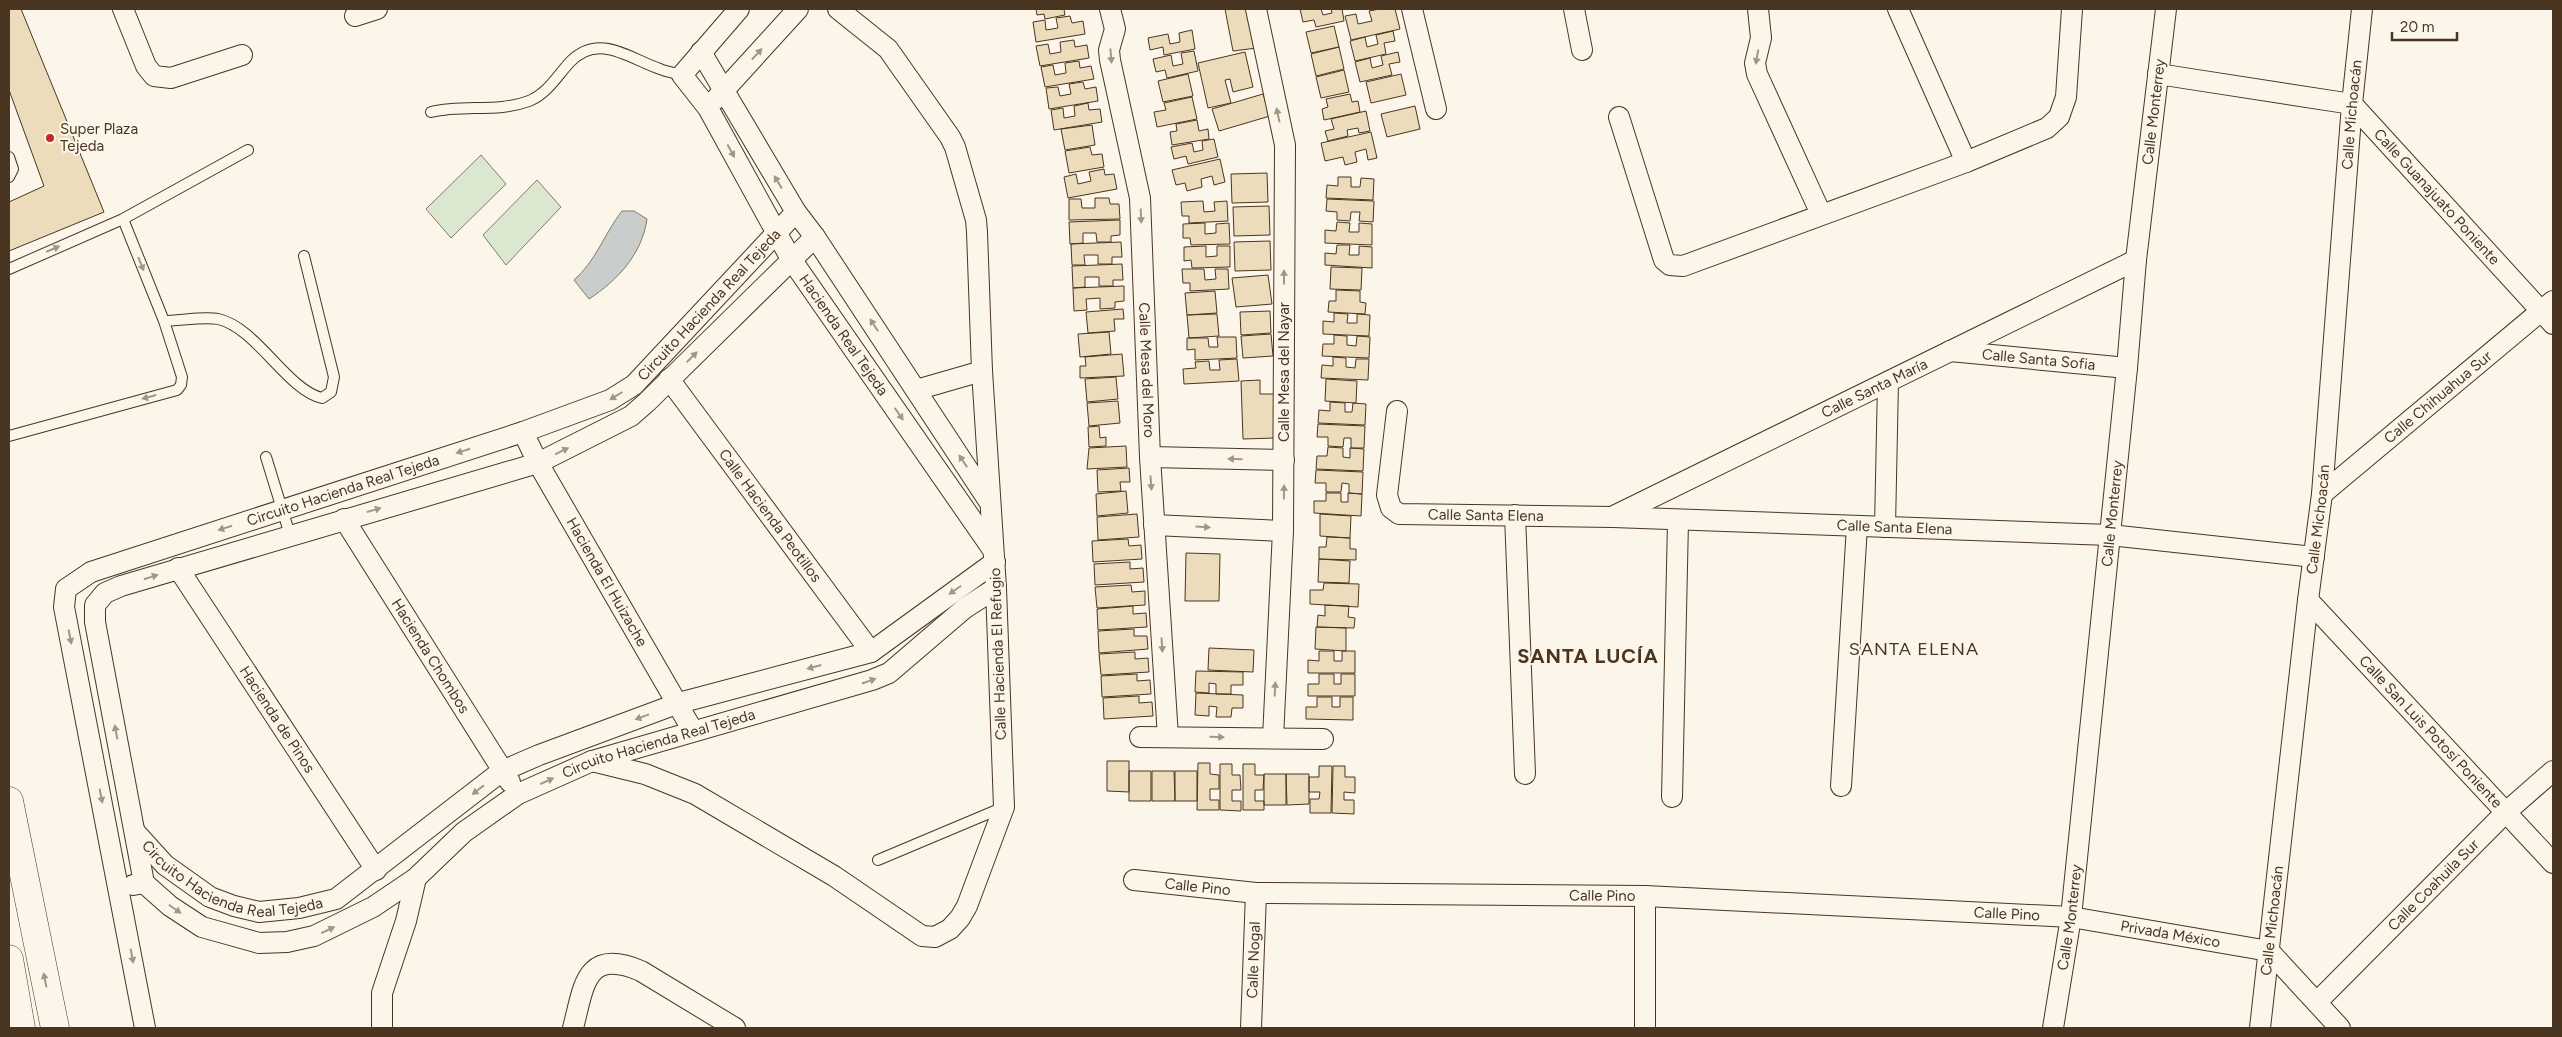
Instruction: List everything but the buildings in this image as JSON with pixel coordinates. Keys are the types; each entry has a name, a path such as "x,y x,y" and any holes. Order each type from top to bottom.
{"main road":[{"path":"9,801 55,1028"},
{"path":"9,960 22,1028"}],"street":[{"path":"123,9 146,66 154,76 171,78 242,55"},
{"path":"356,16 377,9"},
{"path":"682,75 739,9"},
{"path":"708,108 798,9"},
{"name":"Calle Hacienda El Refugio","path":"592,761 644,774 695,794 834,876 922,936 935,938 950,929 967,906 1004,807 996,588 989,502 976,220 955,147 888,49 838,9"},
{"name":"Calle Mesa del Moro","path":"1110,9 1114,29 1109,50 1110,60 1140,198 1150,456 1168,736"},
{"name":"Calle Mesa del Nayar","path":"1256,9 1285,145 1283,531 1273,738"},
{"path":"1412,9 1436,109"},
{"path":"1574,9 1582,50"},
{"path":"1758,9 1761,38 1755,63 1757,74 1821,214"},
{"path":"1898,9 1966,162"},
{"path":"1618,117 1664,260 1670,265 1683,266 1966,162 2047,128 2059,117 2066,97 2072,9"},
{"name":"Calle Monterrey","path":"2057,1025 2071,917 2127,368 2136,260 2166,9"},
{"name":"Calle Michoacán","path":"2260,1028 2308,600 2322,494 2352,104 2362,9"},
{"name":"Hacienda Real Tejeda","path":"701,52 796,212 815,237 989,502"},
{"path":"2158,74 2352,104"},
{"name":"Hacienda Real Tejeda","path":"682,75 708,108 791,259 994,557"},
{"name":"Calle Guanajuato Poniente","path":"2352,104 2549,313"},
{"name":"Circuito Hacienda Real Tejeda","path":"145,1028 64,607 66,589 91,572 523,432 610,400 634,385 796,212"},
{"name":"Circuito Hacienda Real Tejeda","path":"815,237 631,416 538,462 178,568 105,593 95,605 95,622 144,883 170,906 202,927 259,943 287,942 314,936 374,907 416,878 464,832 518,794 592,761 872,680 889,673 965,608 996,588"},
{"name":"Calle Santa María","path":"1613,517 2136,260"},
{"name":"Calle Chihuahua Sur","path":"2322,494 2549,313"},
{"name":"Calle Santa Sofia","path":"1950,351 2127,368"},
{"path":"916,390 982,371"},
{"name":"Calle Hacienda Peotillos","path":"670,380 871,652"},
{"path":"1885,527 1888,382"},
{"name":"Calle Santa Elena","path":"1397,411 1387,495 1391,508 1399,514 1413,516 1515,515 1613,517 2110,535 2314,557"},
{"name":"Hacienda El Huizache","path":"523,432 538,462 694,731"},
{"path":"1150,456 1284,460"},
{"path":"1515,515 1525,774"},
{"name":"Hacienda Chombos","path":"344,519 518,794"},
{"path":"1672,797 1678,520"},
{"path":"1154,525 1283,531"},
{"path":"1841,786 1857,526"},
{"name":"Circuito Hacienda Real Tejeda","path":"135,831 165,864 210,897 259,912 299,908 336,899 502,771 539,755 679,704 871,652 994,557"},
{"name":"Hacienda de Pinos","path":"178,568 376,870"},
{"name":"Calle San Luis Potosí Poniente","path":"2308,600 2553,863"},
{"path":"1140,737 1323,739"},
{"name":"Calle Coahuila Sur","path":"2317,1002 2506,812 2553,771"},
{"name":"Circuito Hacienda Real Tejeda","path":"109,836 135,831"},
{"path":"385,1028 382,993 406,921 416,878"},
{"name":"Calle Pino","path":"1134,880 1256,893 1645,896 2071,917"},
{"path":"118,889 144,883"},
{"name":"Calle Nogal","path":"1251,1028 1256,893"},
{"path":"1645,896 1645,1028"},
{"name":"Privada México","path":"2071,917 2269,952"},
{"path":"2269,952 2340,1028"},
{"path":"573,1028 586,978 592,970 601,964 615,964 627,965 640,971 736,1028"}],"lane":[{"path":"431,112 450,107 486,109 530,100 543,93 572,60 596,47 619,50 660,69 682,75"},
{"path":"9,269 123,219 248,150"},
{"path":"9,157 13,169 9,177"},
{"path":"9,436 177,390 181,385 182,377 164,322 123,219"},
{"path":"164,322 218,319 241,332 263,349 294,381 314,396 322,398 331,392 334,377 304,256"},
{"path":"266,457 290,535"},
{"path":"878,860 1004,807"}],"green space":[{"path":"481,155 506,184 451,238 426,209"},
{"path":"537,180 561,207 506,265 483,235"}],"shaded area":[{"path":"622,211 634,211 647,219 640,244 619,275 589,299 574,280 582,273 594,256"}],"place":[{"name":"Super Plaza Tejeda","path":"50,138"}],"district":[{"name":"SANTA ELENA","path":"1914,649"},
{"name":"SANTA LUCÍA","path":"1588,656"}]}
